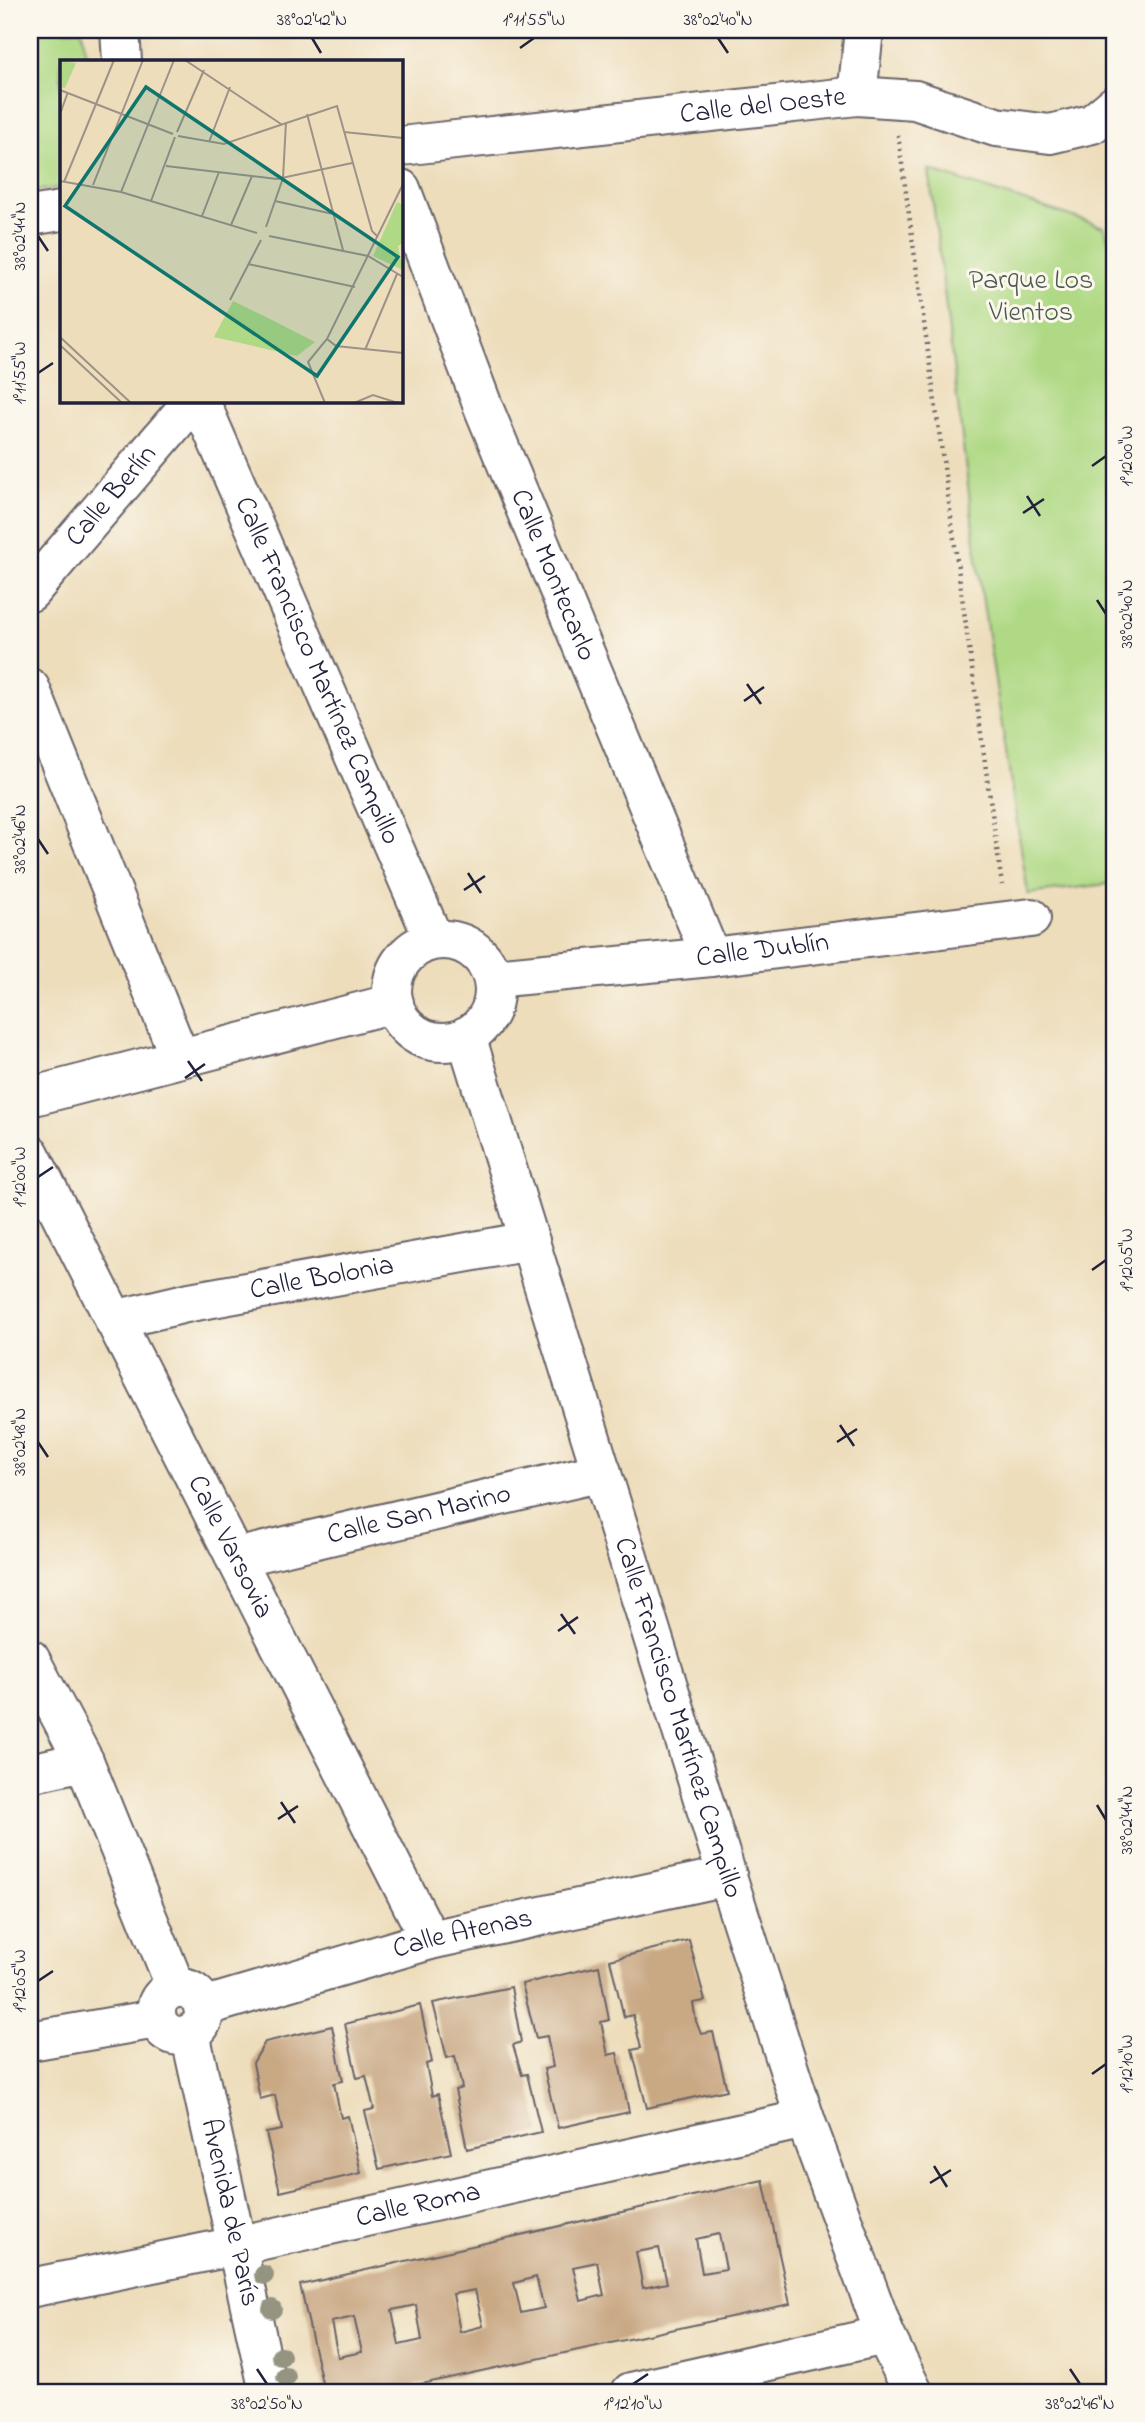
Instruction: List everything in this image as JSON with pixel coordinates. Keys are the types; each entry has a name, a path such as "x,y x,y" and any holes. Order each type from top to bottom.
{"street":[{"path":"120,30 121,60"},
{"path":"864,30 875,97"},
{"name":"Calle del Oeste","path":"402,146 875,97 915,100 996,127 1050,134 1092,124 1115,105"},
{"name":"Calle Montecarlo","path":"402,192 484,409 711,957"},
{"path":"30,216 60,211"},
{"name":"Calle Berlín","path":"30,593 193,402"},
{"name":"Calle Francisco Martínez Campillo","path":"200,402 434,940"},
{"path":"30,688 180,1058"},
{"name":"Calle Dublín","path":"493,978 711,957 1019,919"},
{"path":"434,940 449,940 477,952 493,978 494,995 490,1012 481,1026 452,1041 437,1042 422,1037 399,1017 394,1003 392,987 405,957 418,946 434,940"},
{"path":"30,1097 394,1003"},
{"name":"Calle Francisco Martínez Campillo","path":"466,1036 727,1877 805,2119 885,2335 913,2392"},
{"name":"Calle Varsovia","path":"30,1154 430,1940"},
{"name":"Calle Bolonia","path":"114,1320 190,1302 530,1241"},
{"name":"Calle San Marino","path":"235,1558 602,1472"},
{"name":"Avenida de París","path":"30,1659 84,1761 181,2012 269,2392"},
{"path":"30,1773 84,1761"},
{"name":"Calle Atenas","path":"30,2041 181,2012 430,1940 727,1877"},
{"name":"Calle Roma","path":"30,2288 236,2246 805,2119"},
{"path":"631,2392 885,2335"}],"path":[{"path":"875,97 1019,919"}],"green space":[{"path":"30,30 82,30 87,60 60,60 60,187 30,192"},
{"name":"Parque Los Vientos","path":"929,170 1104,227 1115,257 1115,883 1028,894 980,583"}],"building":[{"path":"689,1940 705,2001 693,2003 696,2021 701,2034 713,2032 727,2090 647,2108 632,2050 641,2048 633,2015 624,2017 610,1960"},
{"path":"599,1966 609,2020 601,2022 608,2055 617,2053 629,2112 558,2128 544,2069 553,2067 547,2036 536,2038 522,1984"},
{"path":"511,1987 521,2042 513,2045 522,2075 527,2074 541,2132 467,2149 455,2090 462,2088 455,2056 447,2058 433,2003"},
{"path":"420,2005 432,2062 426,2064 432,2096 438,2094 451,2153 379,2169 365,2111 374,2109 366,2076 357,2078 345,2024"},
{"path":"332,2026 343,2081 334,2083 341,2118 348,2116 361,2173 280,2192 266,2133 282,2130 275,2095 260,2099 253,2063 265,2042"},
{"path":"763,2180 790,2304 385,2392 324,2392 300,2285","holes":["719,2234 726,2269 702,2273 696,2239","659,2248 667,2283 643,2288 636,2252","597,2262 604,2295 581,2301 573,2267","536,2277 544,2308 521,2313 514,2283","475,2290 483,2326 460,2332 453,2294","416,2305 422,2340 399,2345 392,2310","354,2317 362,2352 338,2357 331,2322"]}]}
